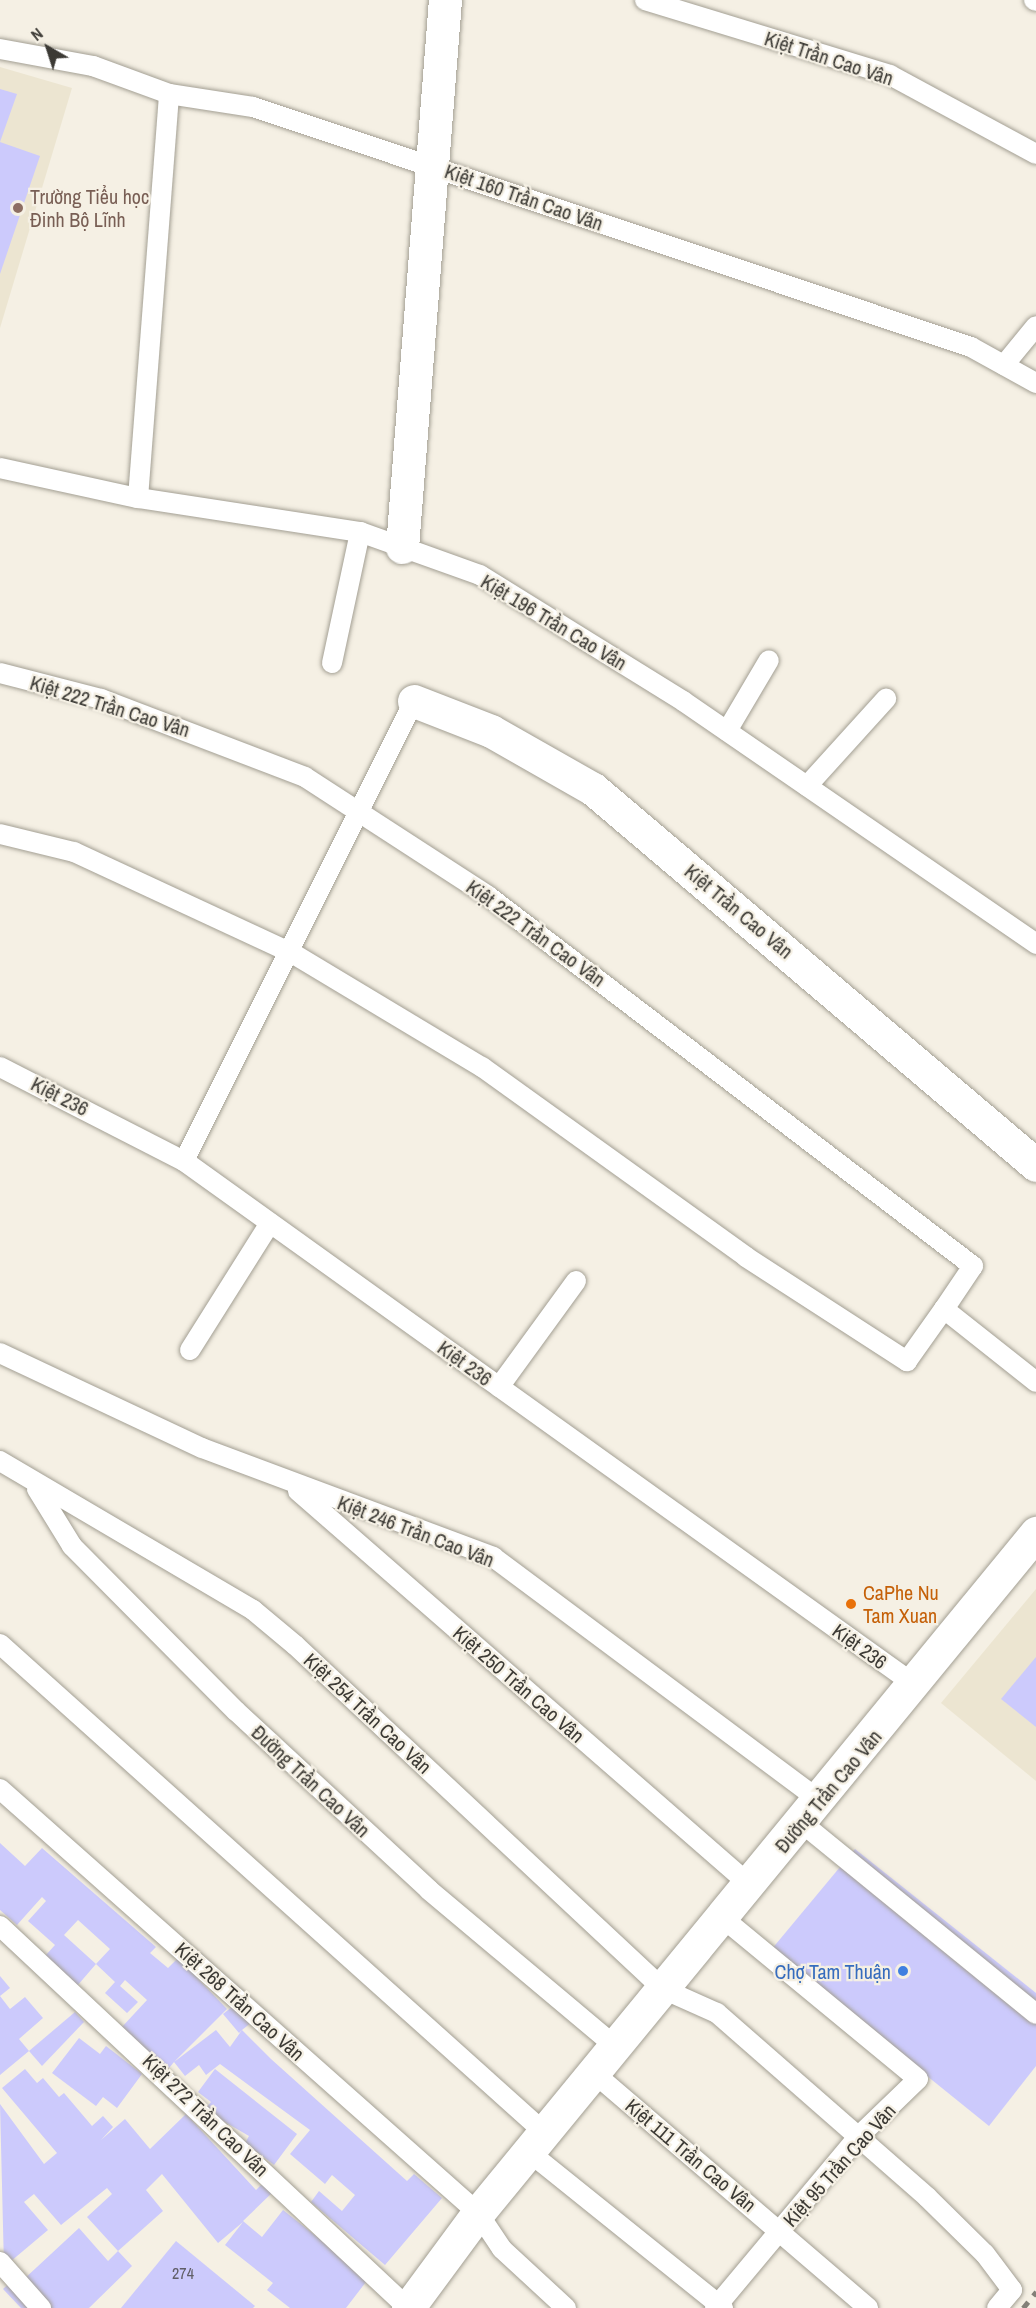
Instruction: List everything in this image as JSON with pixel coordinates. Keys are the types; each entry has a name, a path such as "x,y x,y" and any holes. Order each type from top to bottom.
{"street":[{"path":"402,547 414,349 435,167 445,0"},
{"name":"Kiệt Trần Cao Vân","path":"414,701 491,731 593,789 1036,1165"},
{"name":"Đường Trần Cao Vân","path":"408,2308 478,2213 811,1812 1036,1533"}],"lane":[{"name":"Kiệt Trần Cao Vân","path":"645,0 890,75 1036,154"},
{"name":"Kiệt 160 Trần Cao Vân","path":"0,50 93,66 169,94 253,106 971,348 1036,383"},
{"path":"138,498 169,94"},
{"path":"1004,365 1036,326"},
{"name":"Kiệt 196 Trần Cao Vân","path":"0,468 138,498 360,532 480,575 727,731 1036,944"},
{"path":"332,663 360,532"},
{"path":"727,731 769,660"},
{"name":"Kiệt 222 Trần Cao Vân","path":"0,673 101,699 218,741 304,777 363,812 647,1014 973,1266 908,1361 746,1257 482,1067 292,953 74,852 0,834"},
{"path":"807,786 886,699"},
{"path":"184,1161 363,812 414,701"},
{"name":"Kiệt 236","path":"0,1067 184,1161 915,1685"},
{"path":"190,1350 270,1223"},
{"path":"499,1387 576,1281"},
{"path":"944,1309 1036,1382"},
{"name":"Kiệt 246 Trần Cao Vân","path":"0,1353 289,1483 493,1557 811,1812 1036,2014"},
{"name":"Kiệt 254 Trần Cao Vân","path":"0,1461 36,1487 253,1610 663,1989 717,2013 858,2137 985,2254 1012,2290 997,2308"},
{"name":"Kiệt 250 Trần Cao Vân","path":"289,1483 750,1885"},
{"name":"Đường Trần Cao Vân","path":"36,1487 72,1546 236,1711 429,1890 616,2047"},
{"path":"0,1644 537,2142 719,2307"},
{"name":"Kiệt 268 Trần Cao Vân","path":"0,1789 478,2213 502,2250 566,2308"},
{"name":"Kiệt 95 Trần Cao Vân","path":"719,2307 858,2137 918,2079 723,1918"},
{"name":"Kiệt 272 Trần Cao Vân","path":"0,1926 408,2308"},
{"name":"Kiệt 111 Trần Cao Vân","path":"594,2073 868,2308"},
{"path":"0,2262 41,2308"}],"shaded area":[{"name":"Trường Tiểu học Đinh Bộ Lĩnh","path":"0,67 72,88 0,328"},
{"path":"1036,1589 1036,1781 941,1703"}],"building":[{"path":"0,89 17,94 0,142"},
{"path":"0,142 40,156 0,274"},
{"path":"1036,1657 1036,1727 1001,1699"},
{"path":"0,1843 25,1866 42,1848 156,1947 150,1953 168,1968 178,1958 227,2009 169,2068 148,2053 121,2028 147,2000 125,1980 120,1986 138,2002 127,2013 105,1993 115,1982 96,1964 77,1986 45,1956 55,1945 28,1921 46,1901 42,1897 17,1925 0,1910","holes":["78,1920 110,1949 96,1964 64,1935"]},
{"name":"Chợ Tam Thuận","path":"855,1849 1036,1993 1036,2066 989,2126 771,1950"},
{"path":"0,1976 10,1988 0,1996"},
{"path":"0,1996 10,2009 25,1997 43,2018 19,2039 29,2051 0,2075"},
{"path":"237,2003 252,2022 239,2033 223,2014"},
{"path":"75,2012 84,2022 42,2066 29,2051"},
{"path":"216,2030 230,2047 242,2030 271,2059 407,2181 414,2174 442,2198 385,2265 311,2202 319,2191 342,2211 355,2195 332,2175 325,2184 290,2154 310,2130 220,2064 206,2075 199,2065 185,2076 174,2062"},
{"path":"79,2038 100,2054 106,2046 142,2074 117,2108 103,2097 96,2106 52,2073"},
{"path":"25,2069 37,2083 43,2078 59,2097 64,2093 92,2126 103,2116 113,2127 101,2140 125,2119 150,2149 186,2114 256,2190 266,2180 275,2190 243,2221 262,2237 283,2210 369,2278 346,2308 290,2308 267,2290 273,2283 225,2245 243,2222 218,2243 162,2174 146,2190 163,2211 118,2251 87,2217 112,2194 107,2188 61,2225 34,2194 24,2202 48,2230 4,2267 0,2104 44,2164 57,2153 2,2088"},
{"path":"215,2069 297,2134 274,2165 245,2143 249,2136 204,2110 211,2102 198,2092"},
{"path":"79,2228 108,2261 118,2251 132,2266 89,2308 21,2308 3,2289 18,2275 23,2280"},
{"path":"176,2241 255,2306 253,2308 121,2308"}],"railway":[{"path":"1023,2308 1036,2292"}],"place":[{"name":"Trường Tiểu học Đinh Bộ Lĩnh","path":"18,208"},
{"name":"CaPhe Nu Tam Xuan","path":"851,1604"},
{"name":"Chợ Tam Thuận","path":"903,1971"}]}
